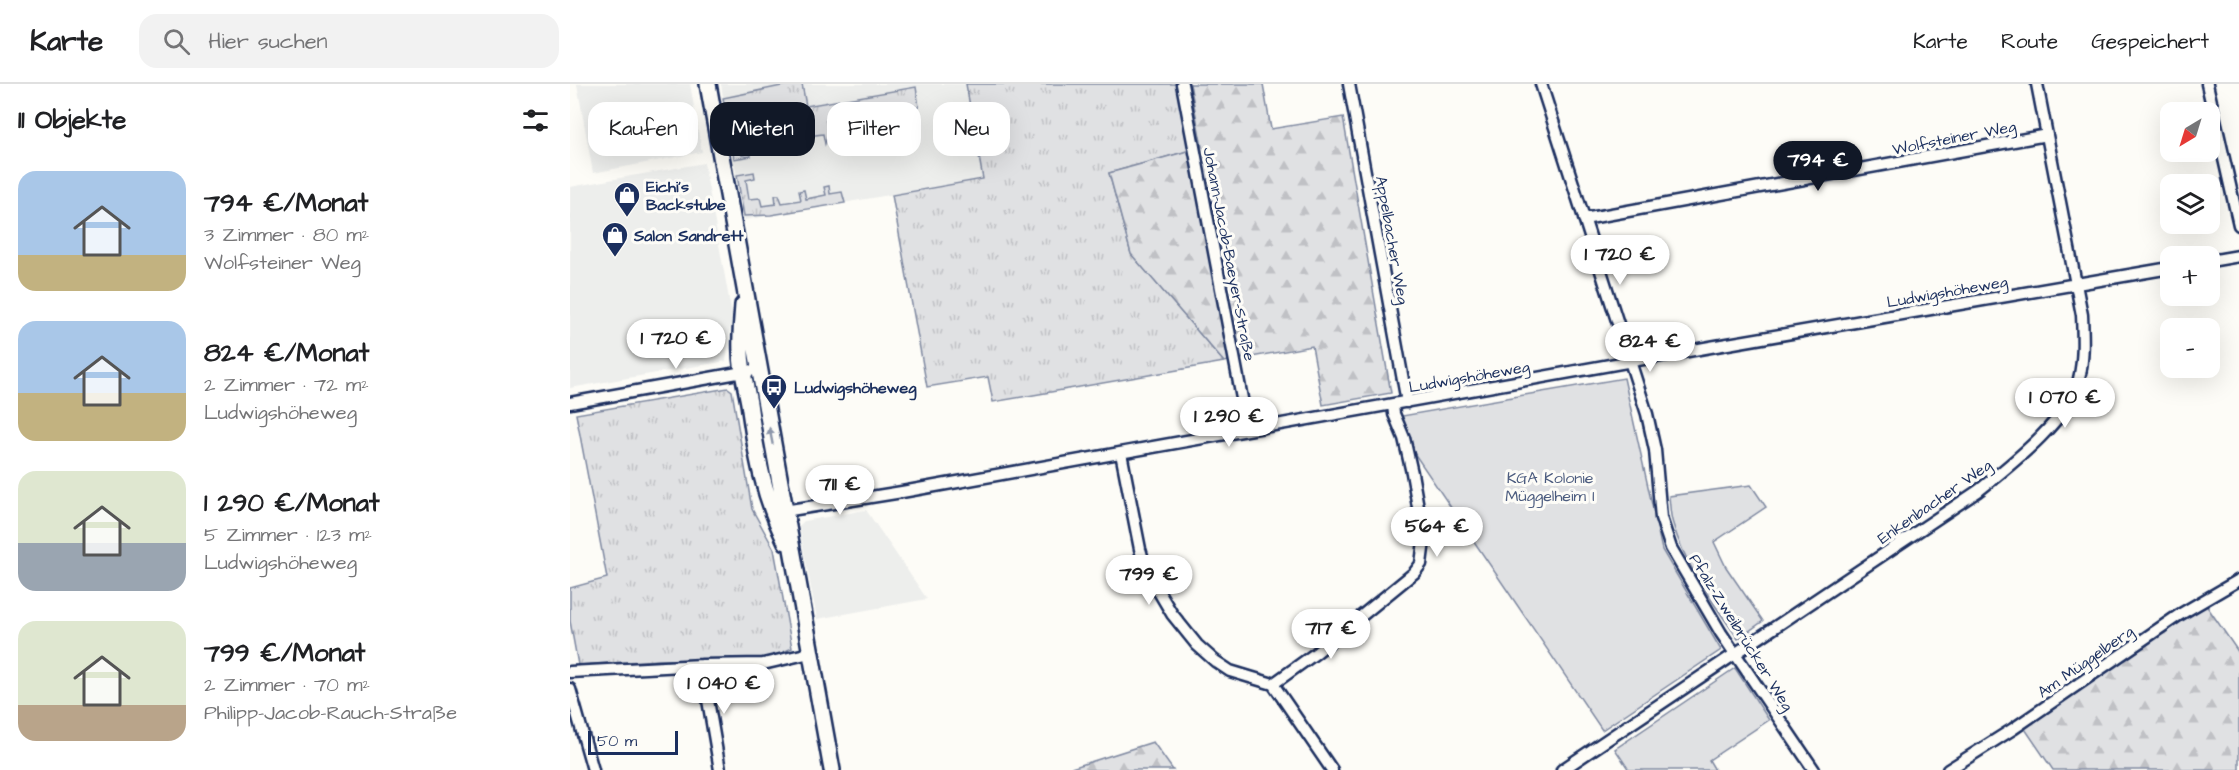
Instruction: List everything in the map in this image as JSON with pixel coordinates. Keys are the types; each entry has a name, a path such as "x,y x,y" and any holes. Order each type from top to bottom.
{"main road":[{"path":"708,84 760,369 779,512 792,556 832,770"},
{"path":"744,290 740,334 743,372 764,487 779,512"}],"street":[{"name":"Johann-Jacob-Baeyer-Straße","path":"1182,84 1248,430"},
{"name":"Appelbacher Weg","path":"1349,84 1407,402"},
{"name":"Pfalz-Zweibrücker Weg","path":"1541,84 1651,431 1661,518 1671,548 1736,654 1814,770"},
{"name":"Enkenbacher Weg","path":"1562,770 1978,491 2038,439 2068,403 2079,382 2084,352 2082,315 2037,84"},
{"path":"2207,84 2239,225"},
{"name":"Wolfsteiner Weg","path":"1584,219 2046,135"},
{"path":"2220,259 2239,256"},
{"name":"Ludwigshöheweg","path":"779,512 2160,270"},
{"path":"570,403 760,369"},
{"path":"1273,684 1342,633 1414,573 1421,564 1424,542 1412,473 1393,405"},
{"path":"1121,453 1146,570 1166,606 1182,629 1215,661 1230,671 1273,684 1332,770"},
{"name":"Am Müggelberg","path":"1948,770 2013,729 2179,615 2239,580"},
{"path":"570,672 763,664 810,653"},
{"path":"702,665 720,770"},
{"path":"570,689 593,770"}],"shaded area":[{"path":"577,84 690,84 693,102 588,102 588,145"},
{"path":"721,84 966,84 969,102 933,102 933,156 979,156 983,179 744,220 733,156 815,156 815,102 724,102"},
{"path":"698,129 702,152 698,153"},
{"path":"590,156 681,156 593,173"},
{"path":"704,163 732,315 726,361 570,388 570,187"},
{"path":"866,510 927,599 817,619 799,526 804,521"}],"green space":[{"path":"791,84 802,84 805,102 724,102 723,98"},
{"path":"966,84 1190,84 1202,147 1109,173 1131,254 1224,362 993,402 988,377 927,387 892,195 983,179 979,156 1010,156 1010,102 969,102"},
{"path":"1190,84 1263,84 1271,129 1343,117 1391,393 1323,405 1312,346 1224,362 1131,254 1109,173 1202,147"},
{"path":"916,87 918,102 829,102"},
{"path":"827,102 825,144 823,134 815,135 815,104"},
{"path":"733,156 751,156 734,159"},
{"path":"754,172 755,178 746,180 749,199 760,198 762,206 776,204 775,195 779,195 782,203 801,200 799,191 804,190 806,199 826,195 824,187 829,186 830,194 842,192 845,203 771,215 744,216 737,175"},
{"name":"KGA Kolonie Müggelheim I","path":"1624,378 1662,550 1721,650 1602,730 1414,453 1402,416"},
{"path":"728,388 732,391 752,509 774,549 792,648 775,656 758,660 659,660 578,665 570,621 570,588 607,578 576,414"},
{"path":"1751,485 1766,507 1714,542 1726,567 1763,621 1738,639 1701,584 1685,555 1672,521 1669,496"},
{"path":"2204,602 2239,653 2239,770 2053,770 2023,726"},
{"path":"1735,668 1769,720 1709,760 1715,770 1629,770 1615,749"},
{"path":"1153,742 1173,770 1065,770"}],"place":[{"name":"Eichi's Backstube","path":"627,218"},
{"name":"Salon Sandrett","path":"615,258"},
{"name":"Ludwigshöheweg","path":"774,410"}]}
